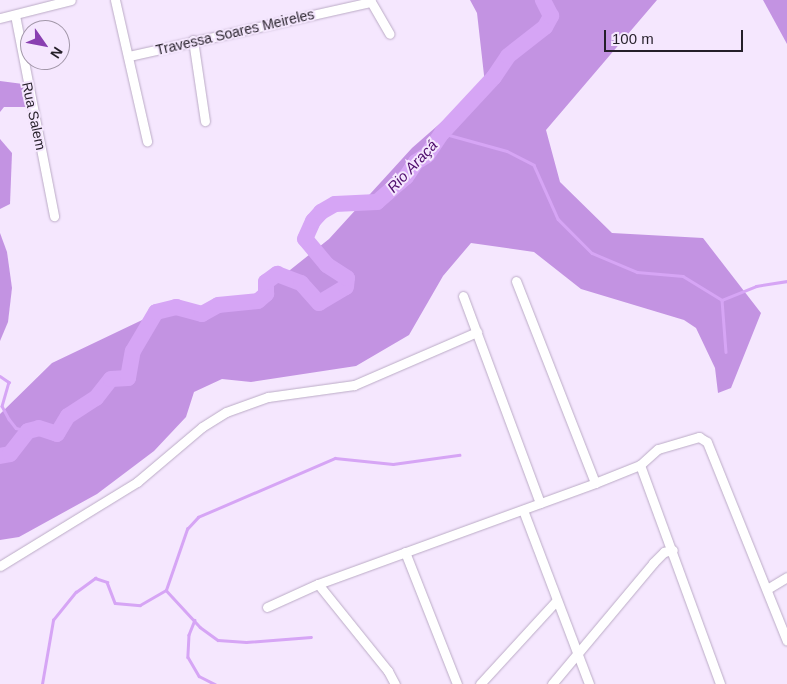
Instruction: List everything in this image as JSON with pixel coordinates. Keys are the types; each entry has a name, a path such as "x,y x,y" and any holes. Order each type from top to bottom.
{"street":[{"path":"0,18 15,15 46,3 71,0"},
{"path":"115,0 148,141"},
{"path":"370,1 390,34"},
{"name":"Travessa Soares Meireles","path":"129,56 370,1"},
{"name":"Rua Salem","path":"15,15 54,216"},
{"path":"193,40 205,121"},
{"path":"516,281 595,483"},
{"path":"463,296 540,503"},
{"path":"0,566 137,482 202,427 226,412 268,397 354,385 477,332"},
{"path":"267,606 318,584 595,483 640,465 658,448 695,437 707,442 787,641"},
{"path":"640,465 673,550 720,684"},
{"path":"523,510 589,684"},
{"path":"552,684 653,563 664,552 673,550"},
{"path":"406,552 457,684"},
{"path":"767,589 787,578"},
{"path":"318,584 388,671 395,684"},
{"path":"480,684 556,601"}],"shaded area":[{"path":"470,0 657,0 546,130 560,182 612,233 703,238 761,313 731,388 718,393 715,368 696,328 684,320 581,289 534,252 471,243 443,276 409,335 356,366 251,382 222,379 194,392 186,417 154,451 97,494 19,537 0,540 0,414 52,363 161,311 246,305 329,239 412,148 485,84 477,13"},
{"path":"763,0 787,0 787,44"},
{"path":"0,81 23,84 26,107 4,107 0,112"},
{"path":"0,139 12,153 10,204 0,209"},
{"path":"0,233 7,252 12,288 8,322 0,341"}],"waterway":[{"name":"Rio Araçá","path":"0,456 10,454 28,431 39,428 57,434 68,416 96,398 111,379 128,378 133,351 156,312 176,307 202,314 218,305 258,301 266,294 266,282 277,274 301,283 319,303 346,287 347,278 327,265 305,239 313,221 321,212 335,204 377,202 406,177 416,162 427,155 442,133 494,77 508,56 545,27 551,16 543,0"},
{"path":"442,133 507,151 534,165 558,219 592,253 637,272 683,276 722,300 726,352"},
{"path":"722,300 756,286 787,281"},
{"path":"0,376 9,382 2,406 16,428 28,431"},
{"path":"42,684 53,620 76,592 95,578 107,582 115,603 140,605 166,590 187,529 198,517 335,458 393,464 459,455"},
{"path":"166,590 200,627 218,640 246,642 311,637"},
{"path":"195,620 189,635 188,657 199,676 215,684"}]}
